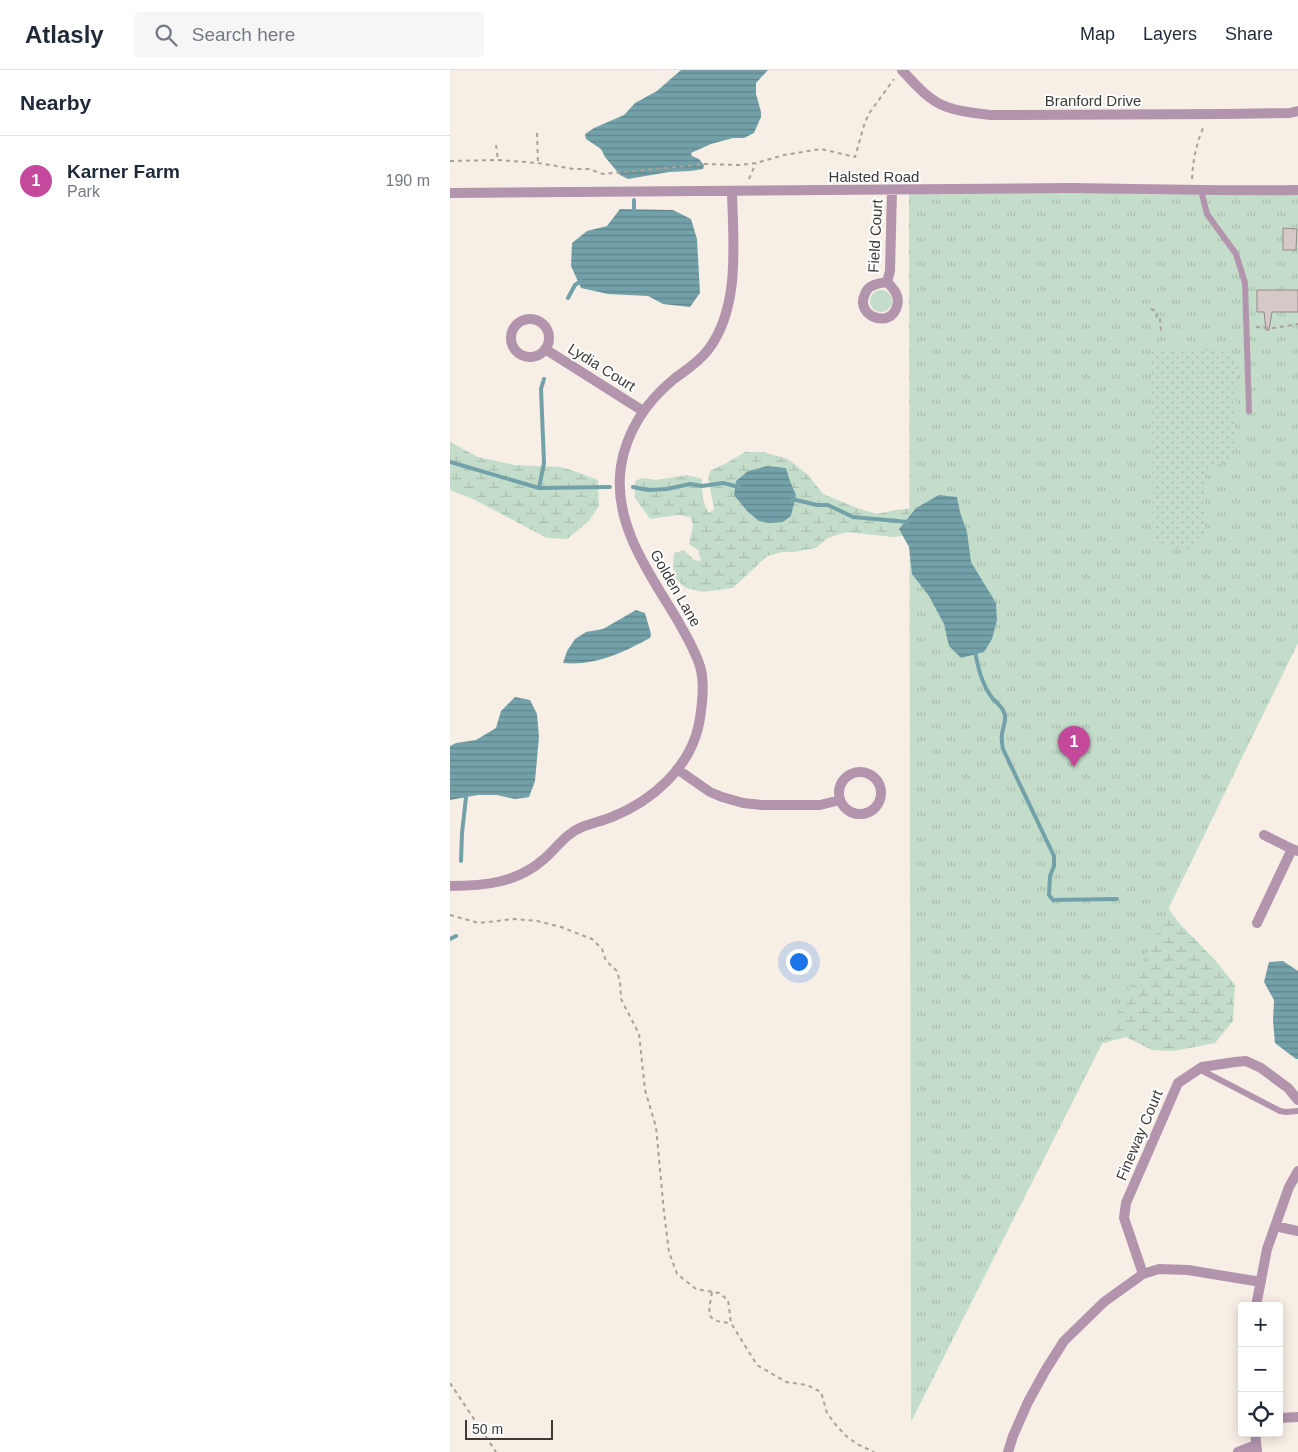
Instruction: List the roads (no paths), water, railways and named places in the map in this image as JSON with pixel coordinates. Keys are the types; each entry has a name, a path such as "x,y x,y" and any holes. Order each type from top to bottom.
{"street":[{"name":"Branford Drive","path":"902,70 930,98 945,107 990,115 1290,113 1298,110"},
{"name":"Halsted Road","path":"450,193 892,191 1073,188 1298,190"},
{"name":"Golden Lane","path":"450,886 492,884 532,869 571,833 614,816 655,792 667,782 692,744 698,729 701,713 703,686 701,670 684,631 633,543 624,521 619,484 626,444 634,424 662,389 700,359 709,349 725,315 731,292 733,273 732,191"},
{"name":"Field Court","path":"887,282 890,271 892,191"},
{"name":"Lydia Court","path":"545,349 643,411"},
{"path":"677,769 710,792 743,803 762,805 820,805 840,800"},
{"path":"863,773 870,775 878,784 880,798 875,807 863,814 850,812 843,806 840,800 840,785 849,775 863,773"},
{"path":"1257,922 1295,850 1264,835"},
{"name":"Fineway Court","path":"1143,1274 1124,1218 1126,1204 1178,1083 1199,1069 1210,1065 1246,1062 1261,1068 1288,1088 1298,1100"},
{"path":"1257,1302 1267,1249 1289,1187 1298,1171"},
{"path":"1275,1226 1298,1231"},
{"path":"1008,1452 1028,1402 1045,1370 1064,1341 1104,1302 1143,1274 1160,1269 1188,1270 1261,1282"},
{"path":"1283,1418 1298,1417"},
{"path":"1238,1452 1256,1449"}],"lane":[{"path":"1196,190 1207,214 1236,254 1245,283 1249,411"},
{"path":"1199,1069 1280,1110 1286,1112 1298,1111"}],"water":[{"path":"681,70 768,70 756,83 756,94 761,117 754,133 744,138 733,138 711,144 691,153 692,156 699,159 704,165 703,169 669,172 628,179 620,175 601,149 586,139 585,134 624,115 635,103 657,91"},
{"path":"620,209 673,210 691,219 697,239 700,293 690,307 663,304 648,296 608,294 581,288 571,266 572,243 587,231 607,226"},
{"path":"767,466 786,468 796,495 791,516 783,522 770,523 759,521 748,512 734,495 736,481 748,471"},
{"path":"939,495 957,497 967,532 971,562 996,603 997,620 992,639 984,652 961,658 949,646 944,624 929,596 912,574 909,547 899,529 916,508"},
{"path":"636,610 645,613 651,634 650,638 608,657 586,662 563,663 567,651 575,639 586,632 603,629"},
{"path":"515,697 530,700 537,714 539,737 535,781 529,797 515,799 497,795 478,795 450,800 450,746 456,743 476,740 496,728 501,711"},
{"path":"1283,961 1298,971 1298,1059 1275,1043 1274,1000 1264,982 1269,962"}],"waterway":[{"path":"634,200 634,213"},
{"path":"568,298 575,285 581,281"},
{"path":"539,488 544,463 541,389 544,379"},
{"path":"450,462 539,488 610,487"},
{"path":"633,487 648,490 667,489 690,484 702,486 723,483 739,487"},
{"path":"792,499 817,505 828,505 853,517 908,522"},
{"path":"975,651 983,682 1005,715 1002,731 1003,749 1054,856 1049,895 1053,900 1117,899"},
{"path":"461,861 466,797 463,795"},
{"path":"450,939 456,936"}],"place":[{"name":"Karner Farm","path":"1074,767"}]}
